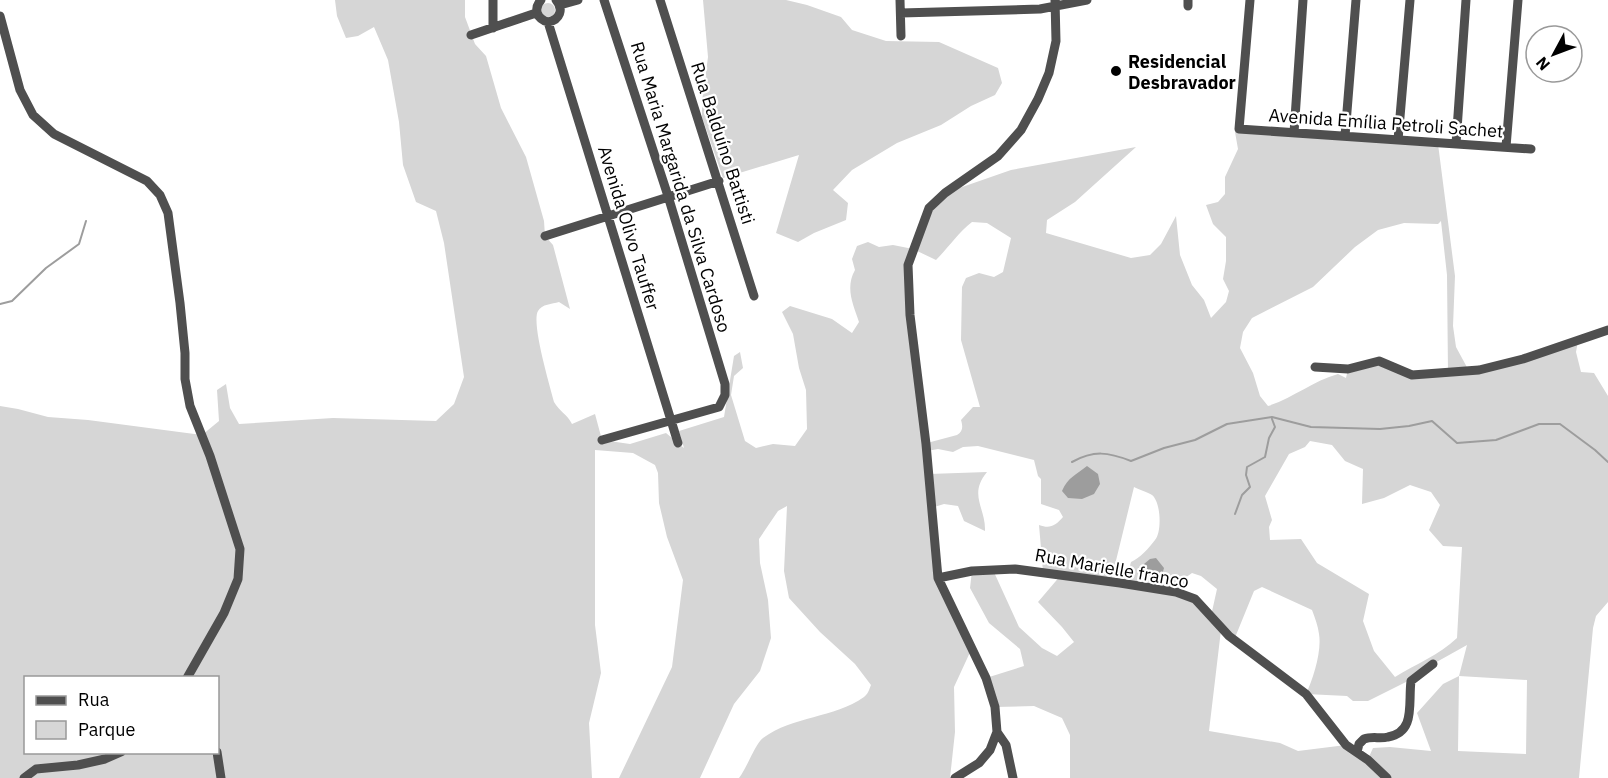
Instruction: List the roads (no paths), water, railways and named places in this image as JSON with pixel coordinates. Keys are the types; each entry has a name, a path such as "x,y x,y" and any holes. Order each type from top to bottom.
{"street":[{"path":"493,0 493,28"},
{"path":"541,0 536,13 541,20 548,22 557,19 561,10 558,3 578,0"},
{"name":"Rua Maria Margarida da Silva Cardoso","path":"604,0 668,196 725,390 719,406 672,422"},
{"name":"Rua Balduíno Battisti","path":"660,0 754,296"},
{"path":"900,0 901,36"},
{"path":"901,13 1087,0"},
{"name":"Avenida Emília Petroli Sachet","path":"1250,0 1239,129 1531,149"},
{"path":"1294,133 1303,0"},
{"path":"1345,136 1356,0"},
{"path":"1398,140 1410,0"},
{"path":"1456,144 1466,0"},
{"path":"1506,147 1518,0"},
{"path":"955,778 979,763 990,750 997,732 995,707 986,678 938,578 926,444 907,289 908,265 929,208 945,193 999,156 1021,130 1049,73 1056,41 1055,3"},
{"path":"471,35 536,13"},
{"path":"0,16 20,90 33,115 54,134 147,181 160,195 168,213 180,303 185,379 190,406 210,456 240,549 238,579 224,613 187,676"},
{"name":"Avenida Olivo Tauffer","path":"548,22 678,444"},
{"path":"545,236 719,181"},
{"path":"1315,367 1348,369 1379,361 1412,375 1479,370 1523,360 1608,330"},
{"path":"602,440 672,422"},
{"name":"Rua Marielle franco","path":"938,578 972,571 1015,568 1176,592 1195,599 1229,636 1306,694 1346,745 1387,778"},
{"path":"1357,752 1359,744 1364,739 1398,735 1405,729 1410,717 1411,681 1433,664"},
{"path":"997,732 1006,745 1013,778"},
{"path":"24,778 36,769 78,765 118,754"},
{"path":"217,754 221,778"}],"waterway":[{"path":"0,304 12,301 46,268 79,244 86,221"},
{"path":"1072,462 1094,454 1115,456 1131,461 1164,448 1195,440 1227,424 1272,417 1311,427 1380,429 1432,421 1457,443 1496,440 1539,424 1560,424 1608,462"},
{"path":"1235,514 1242,495 1250,487 1246,475 1247,467 1265,457 1269,438 1275,427 1272,419"}],"place":[{"name":"Residencial Desbravador","path":"1116,71"}]}
